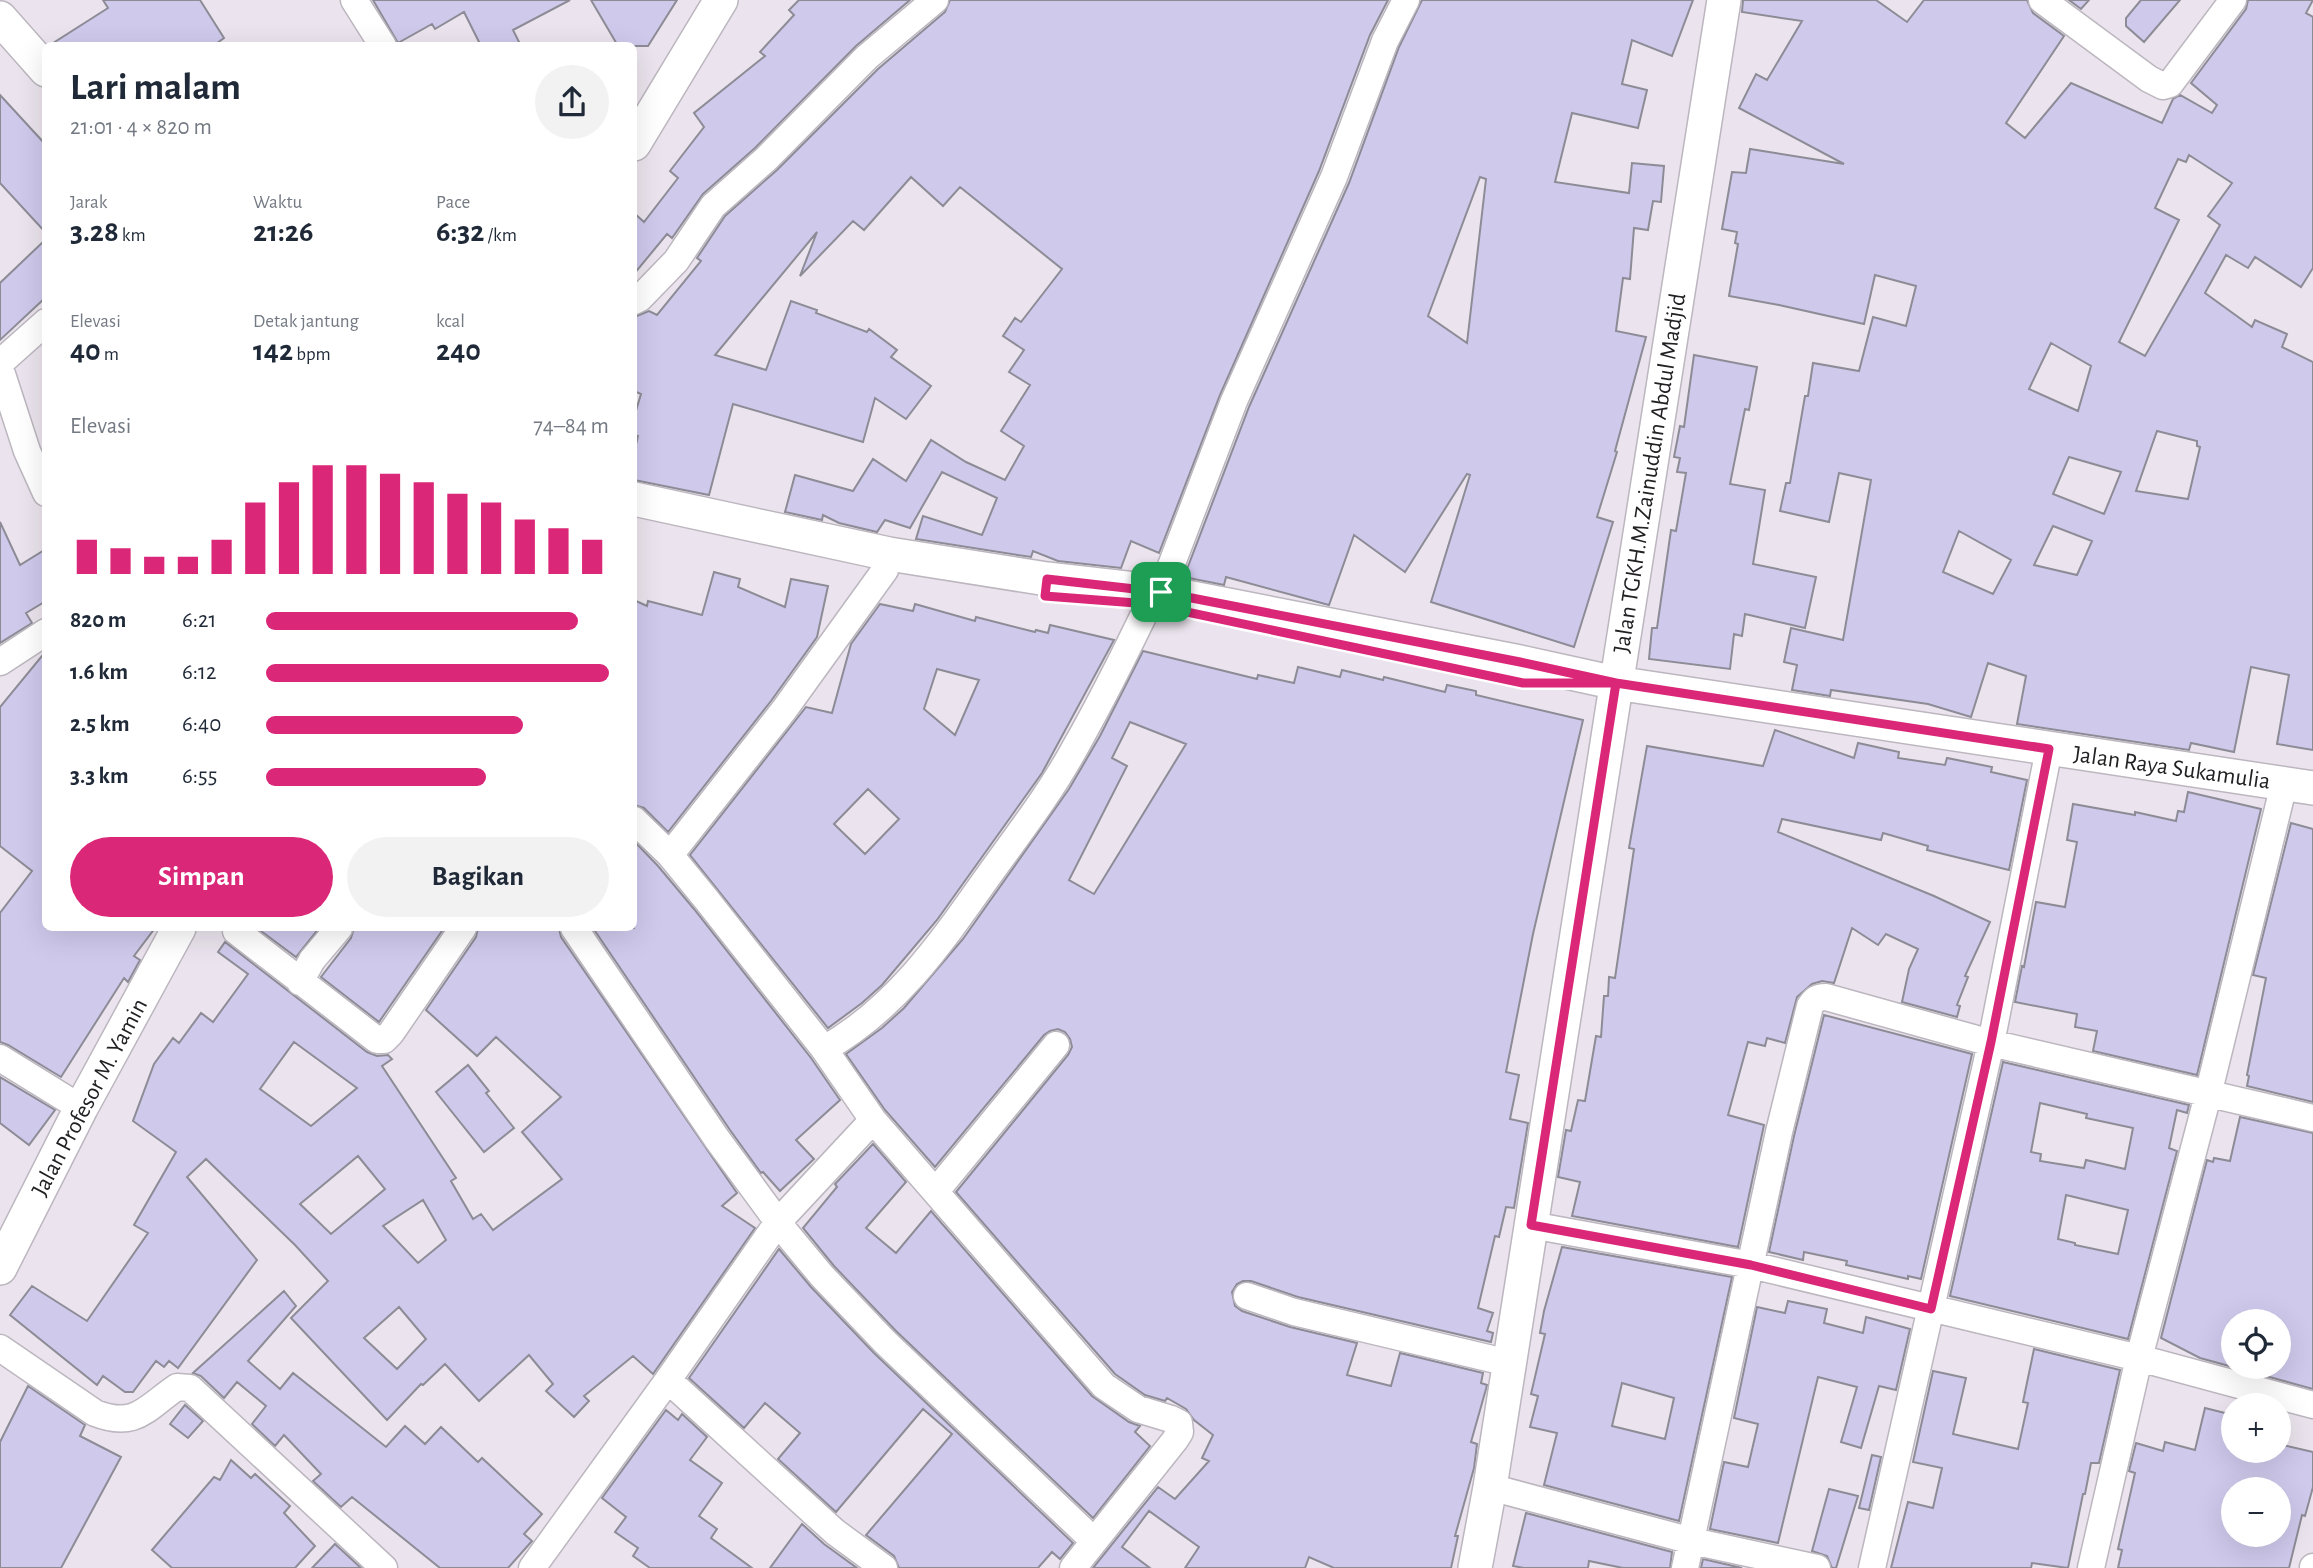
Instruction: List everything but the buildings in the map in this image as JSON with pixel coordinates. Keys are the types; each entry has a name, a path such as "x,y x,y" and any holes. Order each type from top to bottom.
{"main road":[{"path":"9,0 46,42"},
{"path":"637,139 721,0"},
{"name":"Jalan TGKH.M.Zainuddin Abdul Madjid","path":"1475,1568 1490,1487 1724,0"},
{"path":"0,18 42,65"},
{"path":"637,500 1046,587"},
{"path":"637,519 885,570 1046,587"},
{"name":"Jalan Raya Sukamulia","path":"1046,587 1155,598 1523,683 1616,683 2299,786"},
{"name":"Jalan Profesor M. Yamin","path":"0,1268 81,1108 177,931"}],"street":[{"path":"354,0 380,42"},
{"path":"637,300 676,261 713,206 766,159 867,57 935,0"},
{"path":"824,1049 870,1018 897,994 933,955 1034,813 1076,747 1155,598 1234,401 1334,177 1385,41 1406,0"},
{"path":"2042,0 2163,86 2170,84 2233,0"},
{"path":"42,326 0,366 27,451 42,485"},
{"path":"670,855 784,710 885,570"},
{"path":"0,662 42,635"},
{"path":"1872,1568 1991,1042 2049,749"},
{"path":"2091,1568 2138,1358 2208,1095 2299,786"},
{"path":"637,823 670,855 824,1049 873,1120 1104,1386 1139,1409 1179,1423 1181,1429 1178,1435 1073,1568"},
{"path":"236,931 366,1034 377,1040 384,1040 461,931"},
{"path":"300,982 312,960 336,931"},
{"path":"576,931 717,1139 778,1222 855,1313 1093,1540"},
{"path":"1685,1568 1782,1120 1810,1006 1819,997 1991,1042 2313,1118"},
{"path":"936,1191 1056,1045"},
{"path":"0,1058 81,1108"},
{"path":"532,1568 778,1222 873,1120"},
{"path":"1531,1225 1751,1265 2138,1358 2313,1405"},
{"path":"1247,1296 1294,1312 1509,1363"},
{"path":"0,1349 95,1413 111,1420 142,1414 177,1387 190,1388 384,1568"},
{"path":"668,1380 835,1532 884,1568"},
{"path":"1490,1487 1692,1541 1817,1568"}],"route":[{"path":"1161,592 1047,579 1045,596 1149,604 1523,683 1616,683 2049,749 1991,1042 1931,1309 1751,1265 1531,1225 1616,683 1161,592"}]}
